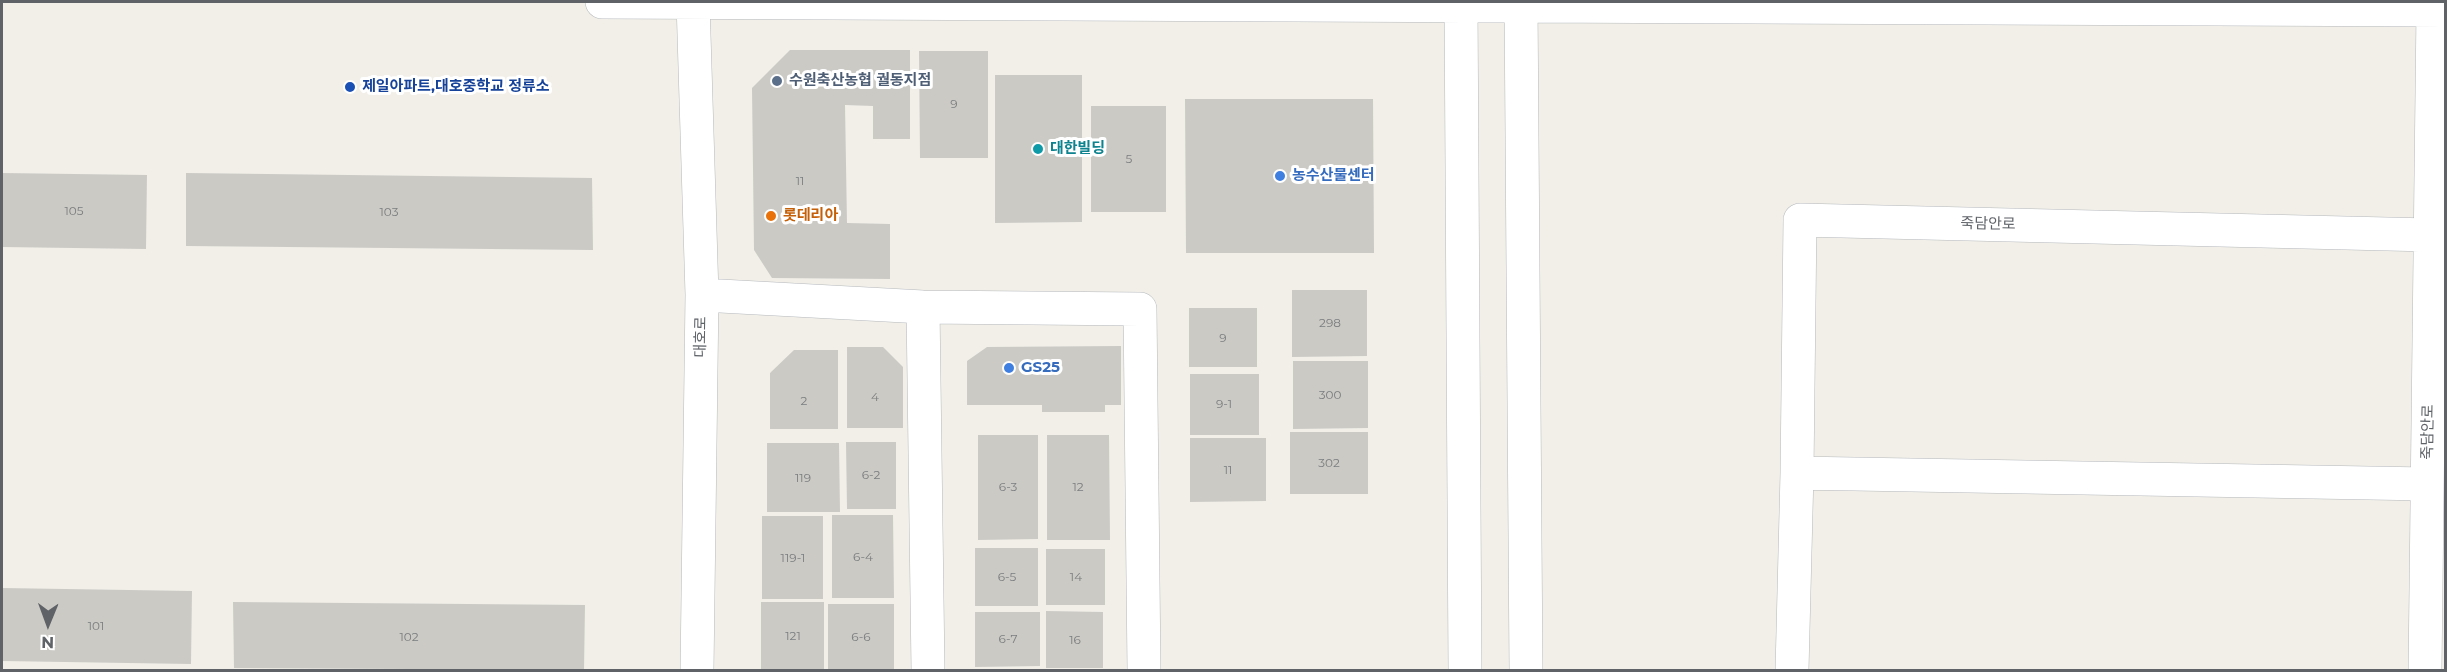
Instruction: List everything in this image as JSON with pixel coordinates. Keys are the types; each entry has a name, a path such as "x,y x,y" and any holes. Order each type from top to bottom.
{"street":[{"path":"602,2 1521,3 2439,10"},
{"name":"대호로","path":"693,2 702,295 697,670"},
{"path":"1461,3 1465,670"},
{"path":"1521,3 1526,670"},
{"name":"죽담안로","path":"2425,670 2430,235 2439,10"},
{"name":"죽담안로","path":"1792,670 1800,220 2430,235"},
{"path":"702,295 923,307 1140,309 1144,670"},
{"path":"923,307 928,670"},
{"path":"1797,473 2427,484"}],"building":[{"path":"790,50 910,50 910,139 873,139 873,106 845,105 847,223 890,224 890,279 772,278 754,250 752,88"},
{"path":"919,51 988,51 988,158 920,158"},
{"name":"대한빌딩","path":"995,75 1082,75 1082,222 995,223"},
{"name":"농수산물센터","path":"1185,99 1373,99 1374,253 1186,253"},
{"path":"1091,106 1166,106 1166,212 1091,212"},
{"path":"2,173 147,175 146,249 2,247"},
{"path":"186,173 592,178 593,250 186,246"},
{"path":"1292,290 1367,290 1367,356 1292,357"},
{"path":"1189,308 1257,308 1257,367 1189,367"},
{"path":"1121,346 1121,405 1105,405 1105,412 1042,412 1042,405 967,405 967,361 987,347"},
{"path":"847,347 883,347 903,367 903,428 847,428"},
{"path":"794,350 838,350 838,429 770,429 770,373"},
{"path":"1293,361 1368,361 1368,428 1293,429"},
{"path":"1190,374 1259,374 1259,435 1190,435"},
{"path":"1290,432 1368,432 1368,494 1290,494"},
{"path":"978,435 1038,435 1038,539 978,540"},
{"path":"1047,435 1109,435 1110,540 1047,540"},
{"path":"1190,438 1266,438 1266,501 1190,502"},
{"path":"846,442 896,442 896,509 847,509"},
{"path":"767,443 839,443 840,512 767,512"},
{"path":"832,515 893,515 894,598 832,598"},
{"path":"762,516 823,516 823,599 762,599"},
{"path":"975,548 1038,548 1038,606 975,606"},
{"path":"1046,549 1105,549 1105,605 1046,605"},
{"path":"2,588 192,591 191,664 2,661"},
{"path":"233,602 585,605 584,670 234,668"},
{"path":"761,602 824,602 824,670 761,670"},
{"path":"828,604 894,604 894,670 828,670"},
{"path":"1046,611 1103,612 1103,668 1046,668"},
{"path":"975,612 1040,612 1040,666 975,667"}],"place":[{"name":"수원축산농협 궐동지점","path":"777,81"},
{"name":"제일아파트,대호중학교 정류소","path":"350,87"},
{"name":"대한빌딩","path":"1038,149"},
{"name":"농수산물센터","path":"1280,176"},
{"name":"롯데리아","path":"771,216"},
{"name":"GS25","path":"1009,368"}]}
